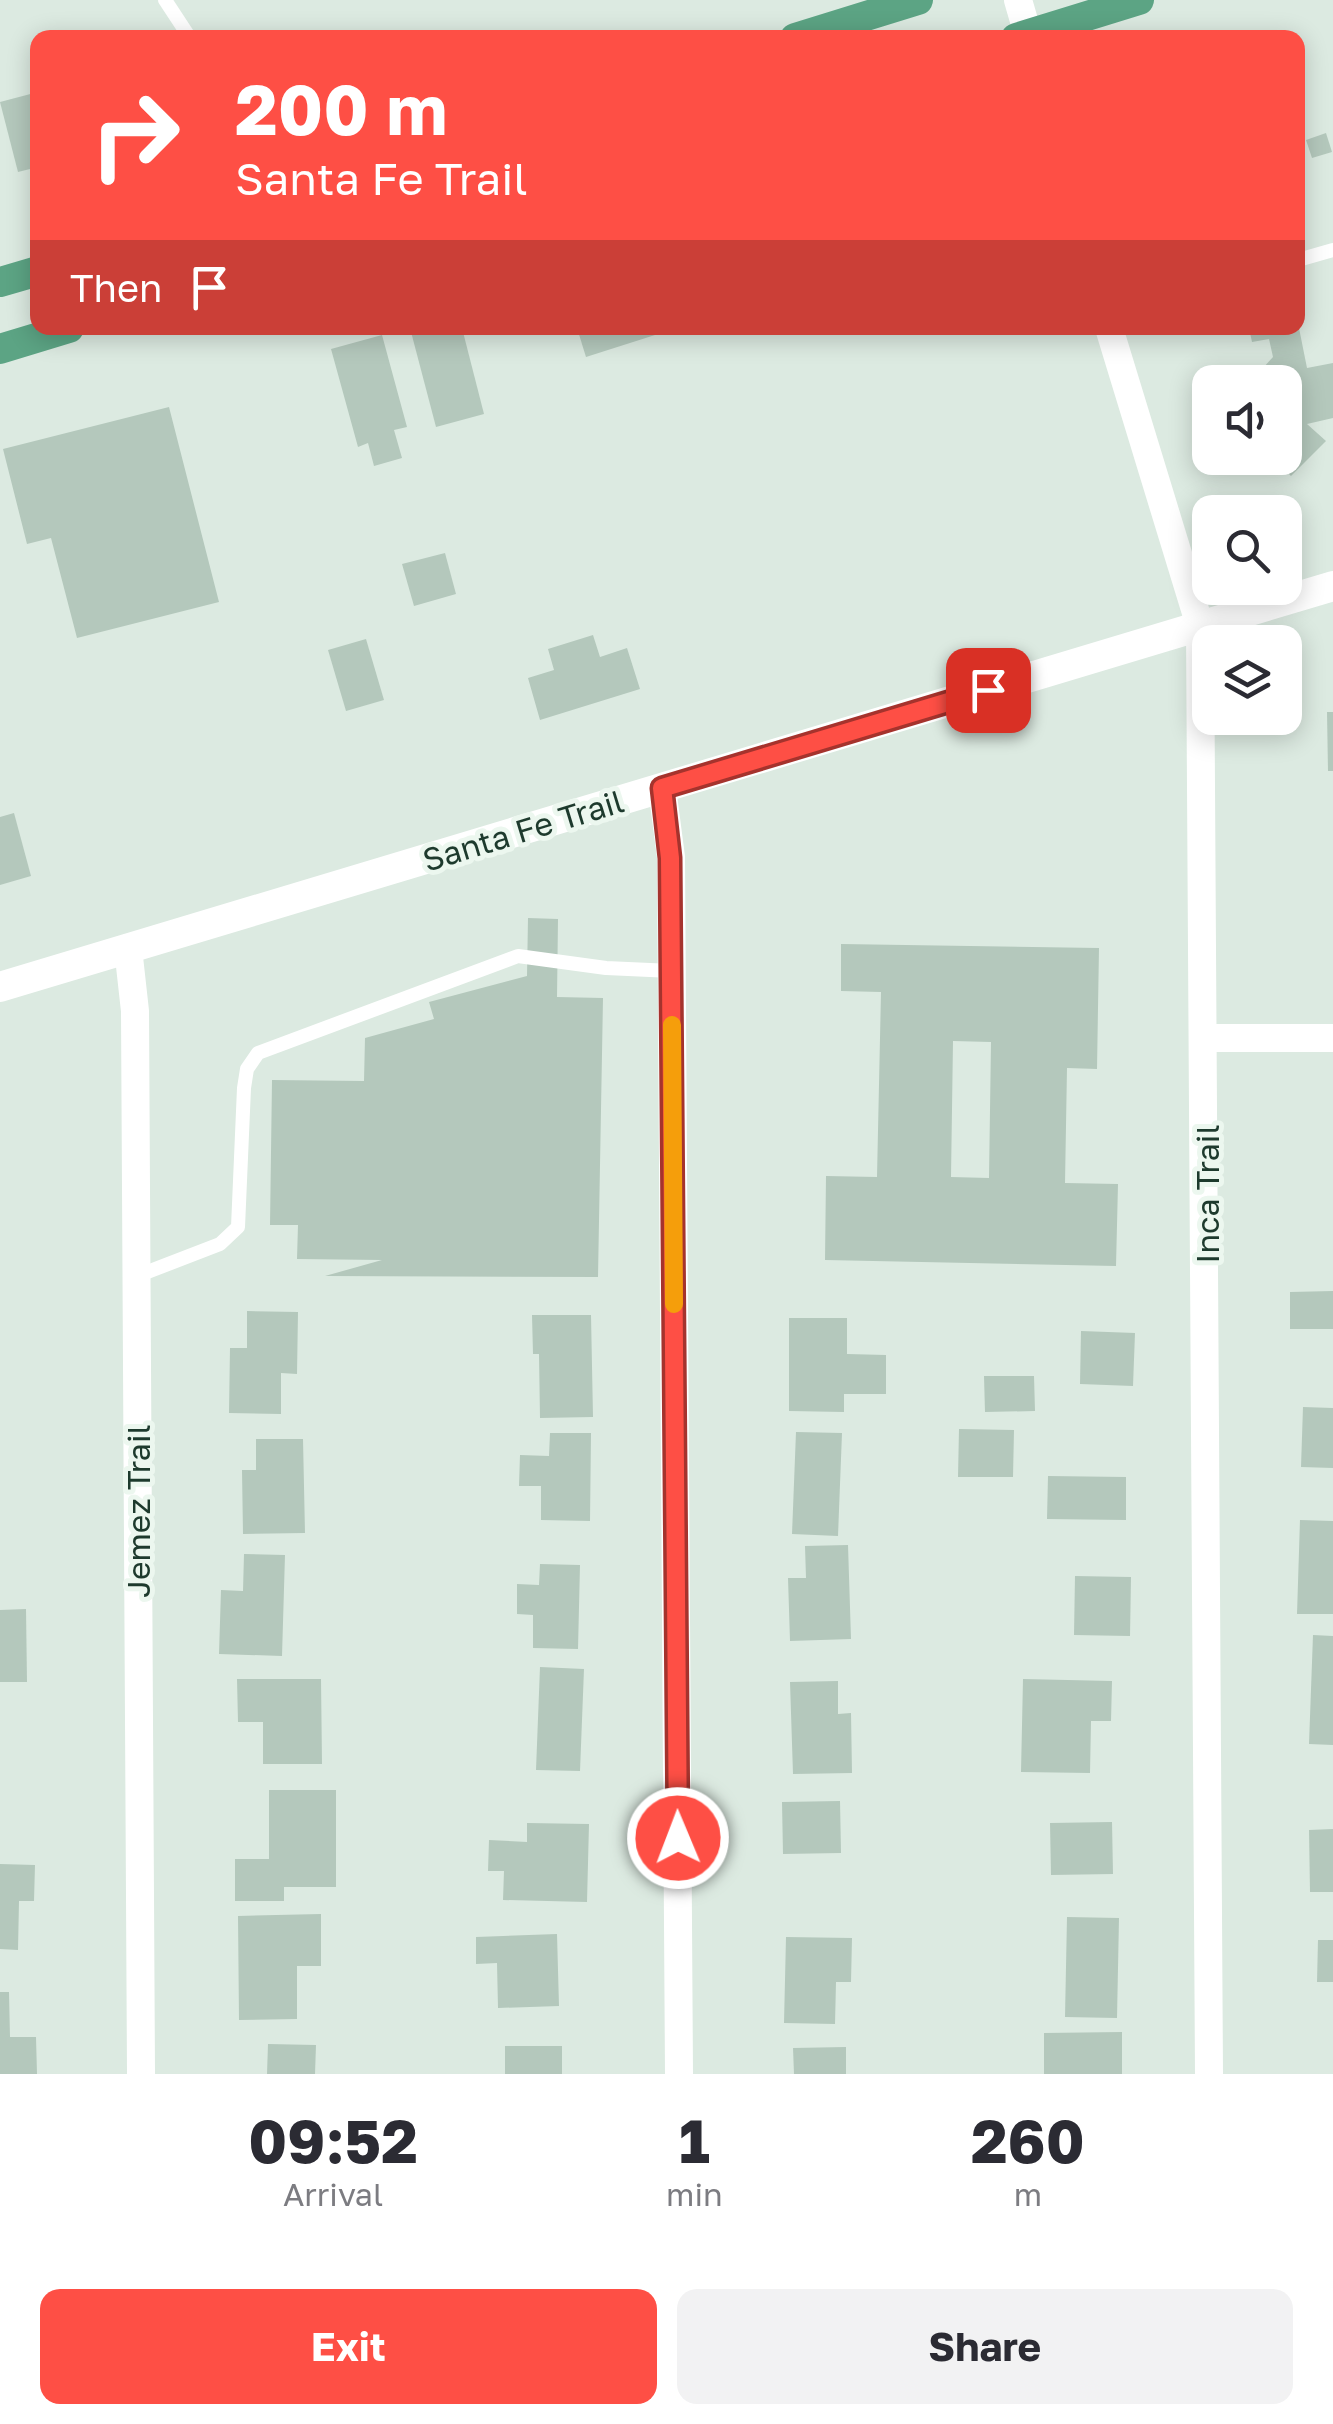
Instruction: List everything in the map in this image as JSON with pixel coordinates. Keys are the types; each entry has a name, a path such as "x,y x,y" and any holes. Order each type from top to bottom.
{"main road":[{"path":"822,30 918,0"},
{"path":"1043,30 1139,0"},
{"path":"0,282 30,273"},
{"path":"0,349 46,335"}],"street":[{"path":"1018,0 1023,30"},
{"name":"Inca Trail","path":"1112,335 1200,625"},
{"name":"Santa Fe Trail","path":"1203,625 1333,586"},
{"name":"Santa Fe Trail","path":"0,987 1192,628"},
{"name":"Inca Trail","path":"1202,735 1209,2074"},
{"path":"662,788 670,858 672,972 679,2074"},
{"name":"Jemez Trail","path":"128,948 136,1011 141,2074"},
{"path":"1206,1038 1333,1038"}],"lane":[{"path":"165,0 185,30"},
{"path":"1305,258 1333,250"},
{"path":"137,1276 220,1244 238,1227 244,1088 247,1069 258,1053 518,956 672,972"}],"building":[{"path":"30,94 30,169 18,172 0,102"},
{"path":"1326,133 1332,152 1312,158 1306,140"},
{"path":"382,335 407,427 394,430 402,458 374,466 368,443 358,447 331,349"},
{"path":"412,335 464,335 484,414 436,427"},
{"path":"579,335 655,335 586,357"},
{"path":"1250,335 1300,335 1307,368 1333,363 1333,418 1307,424 1326,441 1302,465 1302,365 1266,365 1273,357 1269,339 1252,342"},
{"path":"169,407 219,602 77,638 51,538 27,544 3,449"},
{"path":"445,553 456,594 414,606 402,564"},
{"path":"593,635 600,657 627,648 640,689 540,720 528,678 554,670 548,649"},
{"path":"366,639 384,700 346,711 328,650"},
{"path":"1327,712 1333,712 1333,771 1328,771"},
{"path":"14,813 31,876 0,885 0,817"},
{"path":"528,918 558,919 557,997 603,998 598,1277 325,1276 382,1260 297,1259 298,1225 270,1225 272,1080 364,1081 365,1038 434,1019 429,1002 527,976"},
{"path":"841,944 1099,948 1097,1069 1067,1068 1065,1183 1118,1184 1116,1266 825,1260 826,1176 877,1177 881,992 841,991","holes":["953,1041 991,1042 989,1178 951,1177"]},
{"path":"1333,1291 1333,1329 1290,1329 1290,1292"},
{"path":"247,1311 298,1312 297,1374 281,1373 281,1414 229,1413 230,1348 247,1348"},
{"path":"532,1315 591,1315 593,1417 540,1418 539,1354 533,1354"},
{"path":"789,1318 847,1318 847,1354 886,1355 886,1394 844,1394 844,1412 789,1411"},
{"path":"1081,1331 1135,1333 1133,1386 1080,1384"},
{"path":"984,1376 1034,1376 1035,1411 985,1412"},
{"path":"1303,1407 1333,1408 1333,1468 1301,1467"},
{"path":"959,1429 1014,1430 1013,1477 958,1477"},
{"path":"796,1432 842,1433 838,1536 792,1534"},
{"path":"550,1433 591,1433 590,1521 541,1520 541,1486 519,1486 520,1455 549,1456"},
{"path":"256,1439 303,1439 305,1533 243,1534 242,1470 256,1470"},
{"path":"1048,1476 1126,1477 1126,1520 1047,1519"},
{"path":"1300,1520 1333,1521 1333,1614 1297,1614"},
{"path":"848,1545 851,1639 790,1641 788,1578 806,1578 805,1546"},
{"path":"244,1554 285,1555 282,1656 219,1654 221,1590 243,1591"},
{"path":"540,1564 580,1565 578,1649 533,1648 533,1615 517,1614 517,1584 539,1585"},
{"path":"1075,1576 1131,1577 1130,1636 1074,1635"},
{"path":"26,1609 27,1682 0,1682 0,1610"},
{"path":"1313,1635 1333,1636 1333,1745 1309,1744"},
{"path":"540,1667 584,1669 580,1771 536,1770"},
{"path":"237,1679 321,1679 322,1764 263,1764 263,1722 238,1722"},
{"path":"1023,1679 1112,1681 1111,1721 1091,1721 1090,1773 1021,1772"},
{"path":"838,1681 838,1714 851,1713 852,1773 793,1774 790,1682"},
{"path":"269,1790 336,1790 336,1887 284,1887 284,1901 235,1901 235,1859 269,1859"},
{"path":"840,1801 841,1853 783,1854 782,1802"},
{"path":"1112,1822 1113,1874 1051,1875 1050,1823"},
{"path":"527,1823 589,1824 587,1902 503,1900 504,1871 488,1871 489,1840 527,1842"},
{"path":"1333,1829 1333,1892 1310,1892 1309,1830"},
{"path":"0,1864 35,1865 34,1901 19,1901 18,1950 0,1949"},
{"path":"321,1914 321,1966 297,1966 297,2019 239,2020 238,1916"},
{"path":"1067,1917 1119,1918 1117,2018 1065,2017"},
{"path":"557,1934 559,2006 498,2008 497,1963 476,1964 476,1937"},
{"path":"786,1937 852,1938 851,1982 836,1982 835,2024 784,2023"},
{"path":"1318,1940 1333,1940 1333,1982 1317,1982"},
{"path":"0,1992 9,1992 10,2037 36,2037 37,2074 0,2074"},
{"path":"1122,2032 1122,2074 1044,2074 1044,2033"},
{"path":"268,2044 316,2045 315,2074 267,2074"},
{"path":"505,2046 562,2046 562,2074 505,2074"},
{"path":"846,2047 846,2074 794,2074 793,2048"}],"slow traffic":[{"path":"672,1025 674,1304"}],"route":[{"path":"678,1838 670,858 662,788 988,690"}]}
